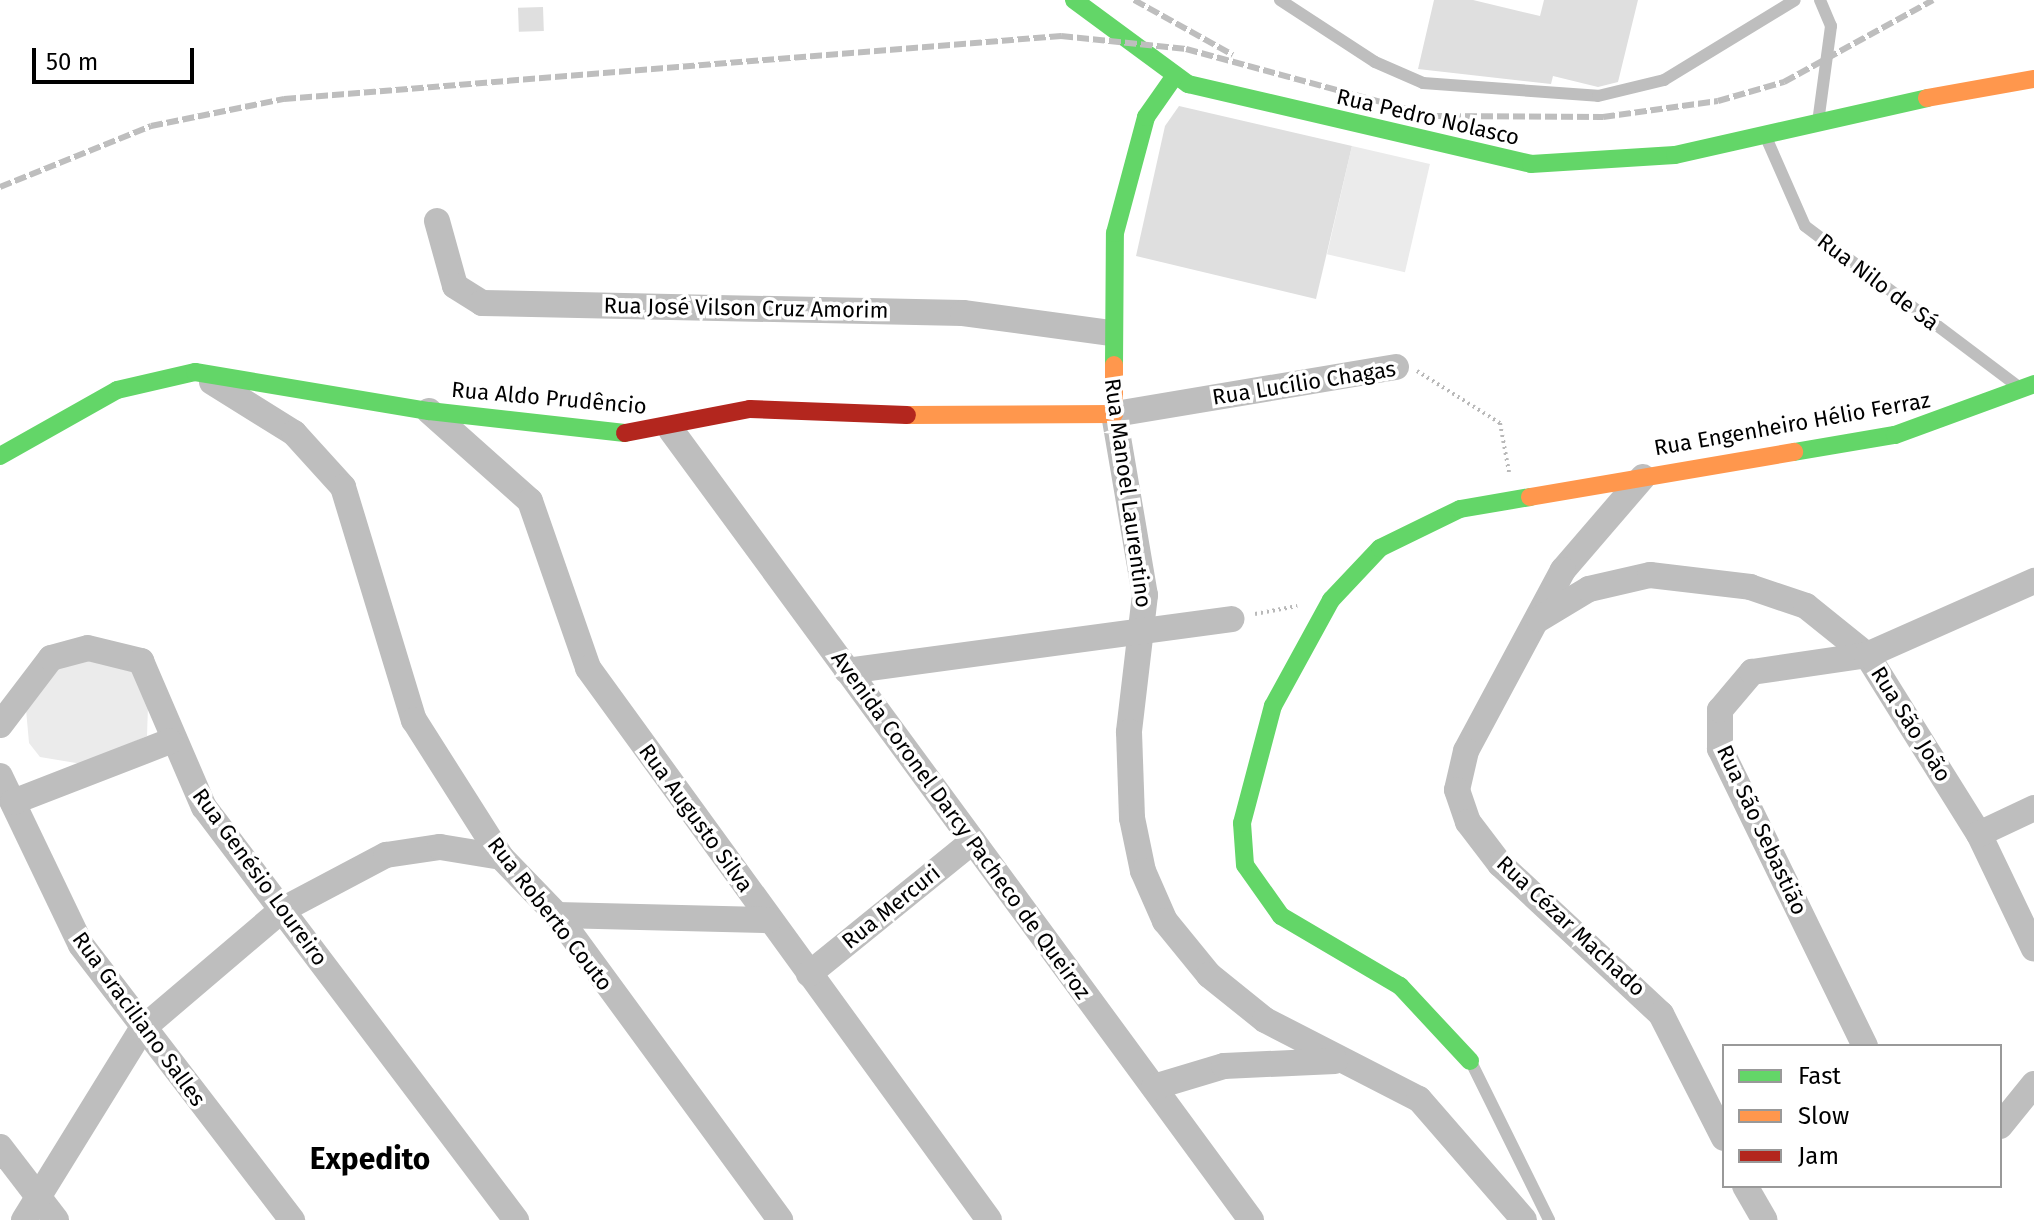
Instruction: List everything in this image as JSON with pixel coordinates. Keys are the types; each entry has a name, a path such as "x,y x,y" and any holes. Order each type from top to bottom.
{"street":[{"name":"Rua Pedro Nolasco","path":"1074,0 1174,77 1531,164 1675,155 1819,118 2034,79"},
{"name":"Rua Manoel Laurentino","path":"1174,77 1146,117 1128,174 1113,246 1110,333 1114,414 1142,570 1144,631 1128,787 1143,871 1165,921 1234,998 1366,1070 1448,1126 1524,1220"},
{"name":"Rua José Vilson Cruz Amorim","path":"437,221 455,286 482,303 963,313 1110,333"},
{"name":"Rua Lucílio Chagas","path":"1114,414 1396,367"},
{"name":"Rua Aldo Prudêncio","path":"0,456 117,390 195,372 429,411 612,432 671,430 750,409 1021,420 1114,414"},
{"name":"Rua Roberto Couto","path":"195,372 285,426 343,487 414,720 501,857 557,915 780,1220"},
{"name":"Rua Engenheiro Hélio Ferraz","path":"1470,1061 1400,986 1281,916 1245,865 1242,823 1273,706 1331,600 1405,531 1513,497 1931,427 2030,390"},
{"name":"Rua Augusto Silva","path":"429,411 530,501 579,654 989,1220"},
{"name":"Avenida Coronel Darcy Pacheco de Queiroz","path":"671,430 1251,1220"},
{"name":"Rua Cézar Machado","path":"1647,474 1576,551 1533,623 1466,751 1459,804 1500,864 1642,988 1683,1045 1722,1133"},
{"name":"Rua São João","path":"1533,623 1589,589 1681,575 1779,594 1867,655 1979,834 2034,949"},
{"name":"Rua São Sebastião","path":"1864,1044 1737,786 1718,730 1727,693 1752,672 1867,655 2034,581"},
{"path":"847,671 1232,619"},
{"name":"Rua Genésio Loureiro","path":"0,725 51,658 108,649 141,661 150,673 170,741 204,807 516,1220"},
{"path":"13,802 170,741"},
{"name":"Rua Graciliano Salles","path":"0,776 59,907 142,1029 292,1220"},
{"path":"1979,834 2034,808"},
{"name":"Rua Mercuri","path":"809,974 973,841"},
{"path":"24,1220 142,1029 282,910 386,855 440,847 501,857"},
{"path":"557,915 769,920"},
{"path":"1154,1087 1269,1061 1366,1070"},
{"path":"2002,1124 2034,1084"},
{"path":"0,1147 56,1220"},
{"path":"1746,1188 1765,1220"}],"lane":[{"path":"1280,0 1375,62 1423,83 1598,96 1664,80 1795,0"},
{"path":"1819,118 1831,26 1820,0"},
{"name":"Rua Nilo de Sá","path":"1764,134 1805,226 2030,390"},
{"path":"1470,1061 1549,1220"}],"path":[{"name":"Rua Lucílio Chagas","path":"1396,367 1421,373 1500,423 1513,497"},
{"path":"1232,619 1331,600"}],"shaded area":[{"path":"1352,146 1430,164 1405,272 1327,254"},
{"path":"58,659 130,664 148,706 147,736 82,764 40,757 29,743 26,709"}],"building":[{"path":"1434,0 1473,0 1540,16 1544,0 1638,0 1618,82 1598,87 1553,76 1551,84 1418,69"},
{"path":"543,7 544,31 519,32 518,8"},
{"path":"1179,106 1352,146 1316,299 1136,256 1165,126"}],"railway":[{"path":"1134,0 1233,55"},
{"path":"0,187 151,126 284,99 1061,36 1186,49 1433,116 1603,117 1718,101 1784,82 1933,0"}],"traffic: fast":[{"path":"1074,0 1188,84 1531,164 1675,155 1927,98"},
{"path":"1114,365 1115,233 1146,117 1174,77"},
{"path":"0,456 117,390 195,372 429,411 625,433"},
{"path":"1794,452 1895,435 2034,384"},
{"path":"1470,1061 1400,986 1281,916 1245,865 1242,823 1273,706 1331,600 1380,548 1460,509 1530,497"}],"traffic: slow":[{"path":"1927,98 2034,79"},
{"path":"907,415 1114,414 1114,365"},
{"path":"1530,497 1794,452"}],"traffic: jam":[{"path":"625,433 750,409 907,415"}],"district":[{"name":"Expedito","path":"370,1159"}]}
